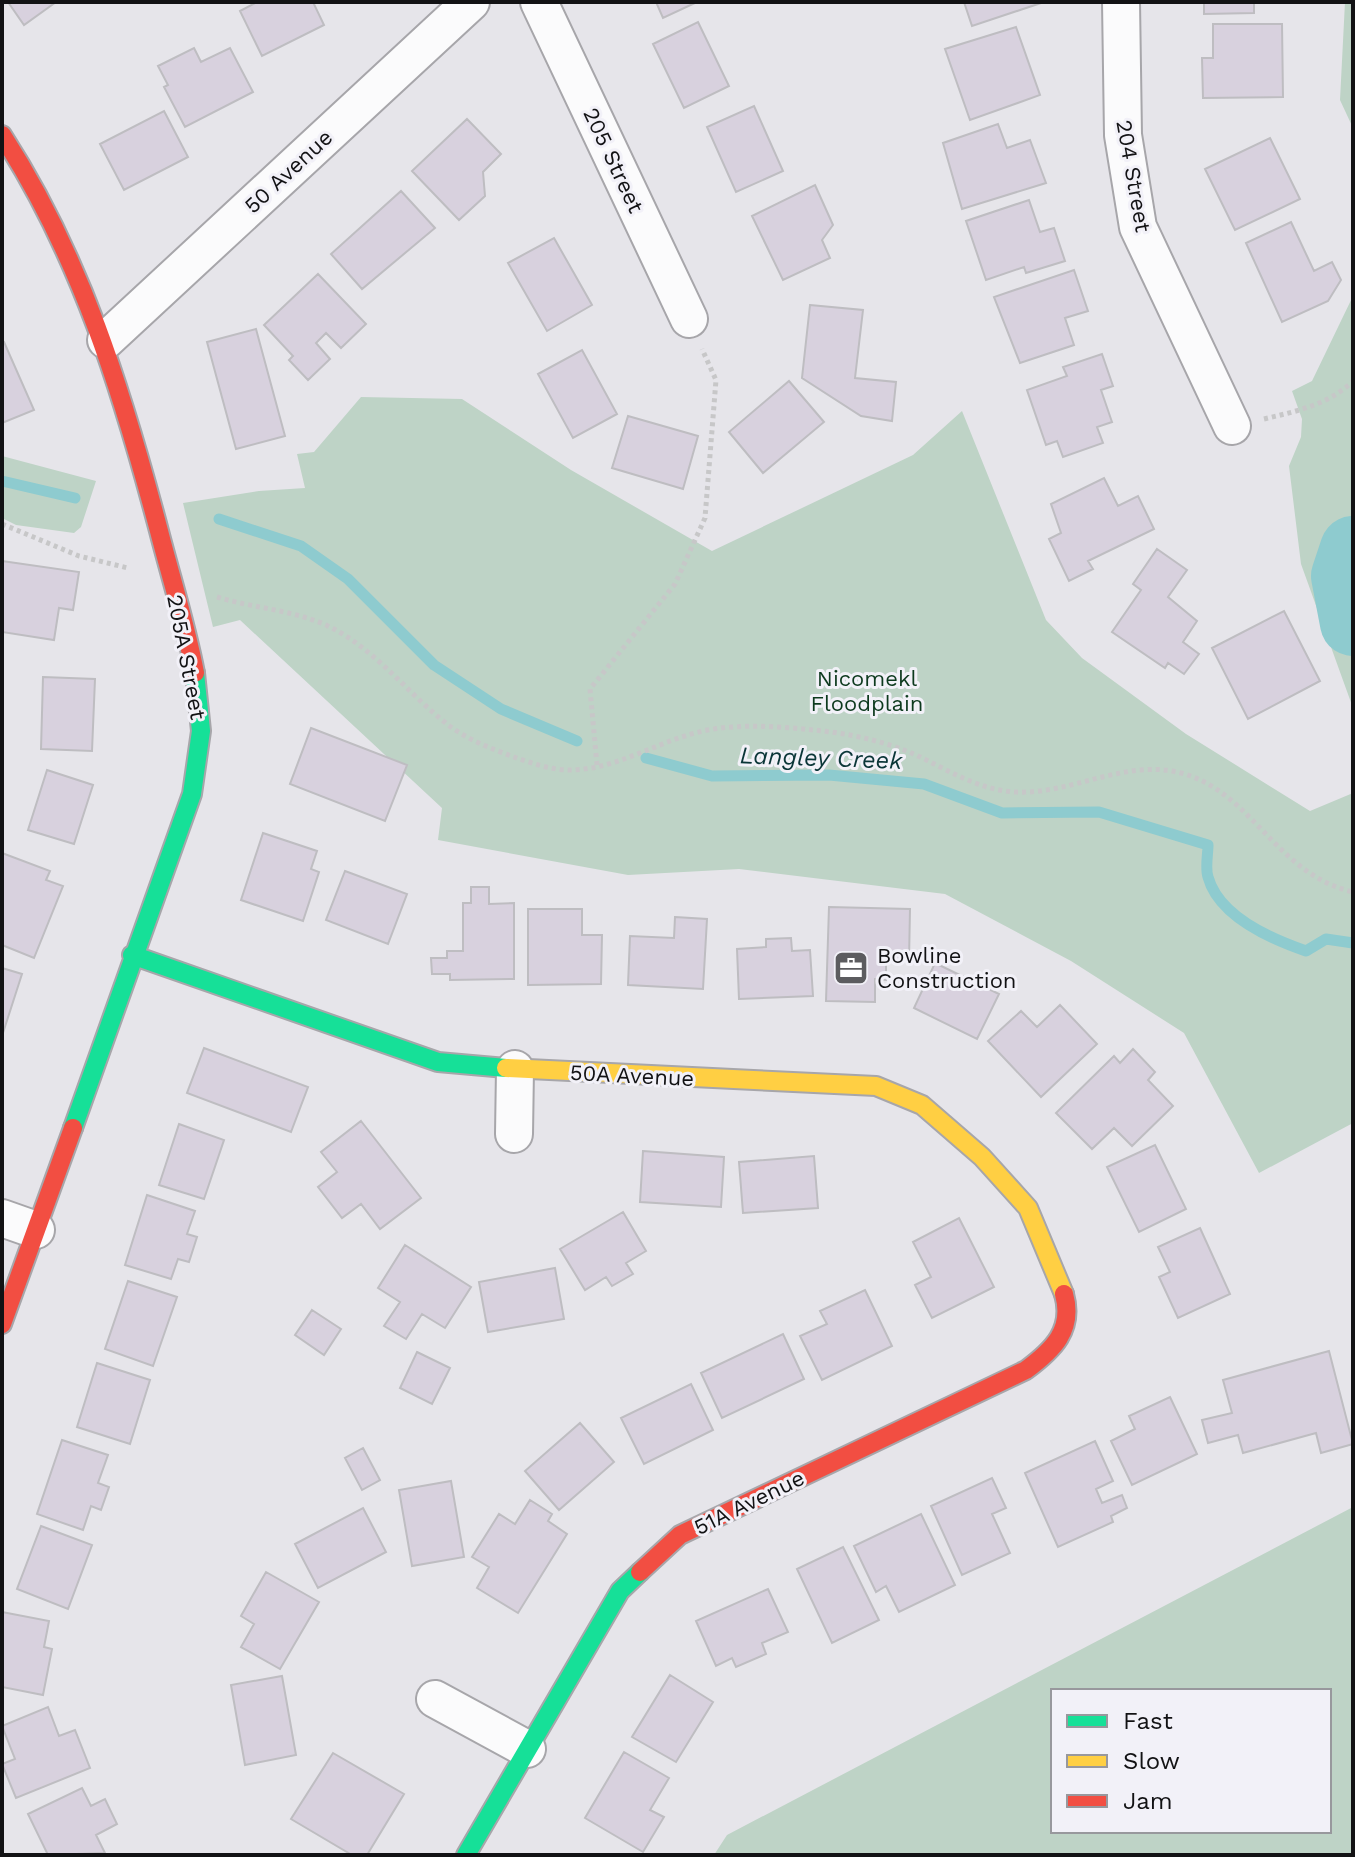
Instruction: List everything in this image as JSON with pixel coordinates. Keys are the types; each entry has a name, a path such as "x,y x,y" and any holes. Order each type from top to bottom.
{"street":[{"name":"50 Avenue","path":"106,340 471,2"},
{"name":"205 Street","path":"539,2 689,319"},
{"name":"204 Street","path":"1121,2 1123,135 1138,227 1232,426"},
{"name":"205A Street","path":"2,135 31,176 106,340 173,584 199,700 199,762 186,814 132,955 2,1324"},
{"name":"50A Avenue","path":"132,955 438,1062 515,1069 876,1086 922,1105 982,1157 1028,1208 1060,1277"},
{"path":"514,1134 515,1069"},
{"path":"2,1218 36,1230"},
{"name":"51A Avenue","path":"466,1855 620,1591 680,1535 1026,1370 1056,1347 1069,1312 1060,1277"},
{"path":"435,1699 527,1749"}],"path":[{"path":"597,765 590,689 675,584 705,518 716,380 689,319"},
{"path":"1232,426 1300,411 1337,396 1353,381"},
{"path":"2,524 79,556 326,625 367,650 448,726 530,763 568,770 597,765 624,760 697,732 729,727 814,730 863,738 913,753 973,783 1013,792 1049,791 1133,770 1183,773 1232,800 1313,879 1353,892"}],"green space":[{"path":"1345,2 1353,2 1353,128 1340,100"},
{"path":"1353,296 1353,708 1301,564 1289,466 1301,437 1302,419 1292,391 1312,381"},
{"name":"Nicomekl Floodplain","path":"361,397 462,399 571,470 712,551 913,455 962,411 1046,620 1082,658 1186,734 1310,811 1353,793 1353,1123 1259,1173 1184,1033 1071,961 945,894 739,869 628,875 438,840 442,808 240,620 213,627 183,503 259,491 305,488 297,454 314,452"},
{"path":"2,456 96,481 81,527 74,533 16,525 2,518"},
{"path":"1353,1507 1353,1855 714,1855 727,1835"}],"building":[{"path":"8,2 56,2 24,25"},
{"path":"257,2 313,2 324,25 262,56 240,11"},
{"path":"656,2 697,2 663,18"},
{"path":"964,2 1040,2 1041,3 972,26"},
{"path":"1204,2 1254,2 1254,13 1204,14"},
{"path":"698,22 729,86 684,108 653,44"},
{"path":"1213,24 1282,24 1283,97 1203,98 1202,58 1213,58"},
{"path":"1016,27 1040,95 970,120 945,49"},
{"path":"194,48 201,62 230,48 253,92 185,127 164,87 168,85 158,66"},
{"path":"754,106 783,171 736,192 707,127"},
{"path":"164,111 188,157 124,190 100,144"},
{"path":"467,119 501,154 483,172 485,196 459,220 412,171"},
{"path":"998,124 1007,148 1030,140 1046,183 962,209 943,143"},
{"path":"1270,138 1300,199 1235,230 1205,169"},
{"path":"815,185 833,225 822,240 830,258 783,280 752,216"},
{"path":"401,191 435,228 362,289 331,254"},
{"path":"1029,200 1040,232 1054,228 1065,261 1026,273 1024,267 986,280 966,221"},
{"path":"1291,222 1314,271 1332,262 1341,280 1328,301 1282,322 1246,243"},
{"path":"554,238 592,305 547,331 508,263"},
{"path":"1074,270 1088,311 1065,318 1074,345 1020,363 994,297"},
{"path":"318,274 366,324 341,348 326,333 316,343 330,359 308,380 289,360 293,356 264,325"},
{"path":"810,305 863,310 855,378 896,382 892,421 861,416 802,378"},
{"path":"256,329 285,436 236,449 207,342"},
{"path":"2,343 34,410 2,423"},
{"path":"582,350 617,414 573,438 538,374"},
{"path":"1102,354 1113,386 1101,390 1112,422 1097,427 1103,443 1063,457 1057,441 1046,445 1027,390 1067,376 1063,367"},
{"path":"789,381 824,422 763,473 729,432"},
{"path":"628,416 698,436 683,489 612,468"},
{"path":"1104,478 1118,506 1138,496 1154,529 1088,561 1093,569 1069,581 1049,539 1061,533 1051,504"},
{"path":"1157,549 1187,570 1168,597 1197,621 1183,642 1199,654 1184,674 1168,663 1165,668 1112,632 1141,590 1133,584"},
{"path":"2,561 79,572 73,610 59,608 54,640 2,632"},
{"path":"1284,611 1320,681 1248,719 1212,648"},
{"path":"43,677 95,679 92,751 41,749"},
{"path":"311,728 407,765 385,821 290,784"},
{"path":"47,770 93,785 74,844 28,830"},
{"path":"263,833 317,851 311,869 319,872 303,921 241,900"},
{"path":"2,853 50,871 46,880 63,886 34,958 2,945"},
{"path":"345,871 407,894 388,944 326,920"},
{"path":"471,887 489,887 489,904 514,903 514,979 450,980 450,974 432,974 431,958 447,958 447,951 463,951 463,903 471,903"},
{"path":"829,907 910,909 909,961 886,961 886,980 875,979 875,1002 826,1001"},
{"path":"528,909 582,909 582,935 602,935 601,984 528,985"},
{"path":"675,917 707,919 703,989 628,985 630,936 674,938"},
{"path":"791,938 792,951 810,950 813,996 739,999 737,949 766,947 766,939"},
{"path":"935,963 999,994 977,1039 914,1008"},
{"path":"2,968 22,974 2,1036"},
{"path":"1060,1005 1097,1044 1041,1097 988,1041 1021,1011 1037,1027"},
{"path":"204,1048 308,1087 291,1132 187,1093"},
{"path":"1133,1049 1155,1072 1148,1080 1173,1106 1132,1146 1114,1128 1092,1149 1056,1113 1114,1056 1120,1063"},
{"path":"361,1121 421,1198 380,1229 361,1204 342,1218 318,1187 337,1172 321,1152"},
{"path":"179,1124 224,1140 204,1199 159,1185"},
{"path":"1155,1145 1186,1209 1139,1232 1107,1167"},
{"path":"643,1151 724,1157 721,1207 640,1202"},
{"path":"814,1156 818,1208 743,1213 739,1162"},
{"path":"147,1195 195,1211 187,1234 197,1237 189,1262 178,1259 171,1279 125,1265"},
{"path":"623,1212 646,1251 626,1263 633,1274 612,1286 606,1277 585,1290 560,1249"},
{"path":"959,1218 994,1287 932,1318 915,1285 931,1277 913,1242"},
{"path":"1200,1228 1230,1294 1178,1318 1159,1277 1170,1272 1158,1247"},
{"path":"405,1245 471,1287 445,1328 422,1314 406,1339 384,1326 400,1302 378,1288"},
{"path":"555,1268 564,1319 488,1332 479,1282"},
{"path":"128,1281 177,1297 153,1366 105,1349"},
{"path":"865,1290 892,1346 822,1380 800,1336 827,1324 820,1311"},
{"path":"312,1310 341,1329 324,1355 295,1335"},
{"path":"783,1334 804,1379 722,1418 701,1373"},
{"path":"1329,1351 1353,1444 1321,1453 1316,1433 1243,1453 1238,1435 1208,1443 1202,1420 1232,1413 1223,1380"},
{"path":"417,1352 450,1368 432,1404 400,1388"},
{"path":"97,1363 150,1380 130,1444 77,1427"},
{"path":"691,1384 713,1430 644,1464 621,1418"},
{"path":"1170,1397 1197,1454 1132,1485 1111,1441 1135,1429 1129,1416"},
{"path":"580,1423 614,1462 559,1510 525,1471"},
{"path":"62,1440 108,1455 98,1483 109,1487 101,1510 91,1506 83,1530 37,1514"},
{"path":"1095,1441 1113,1481 1096,1489 1102,1503 1122,1495 1127,1508 1111,1516 1113,1522 1058,1547 1025,1473"},
{"path":"363,1448 380,1480 362,1490 345,1458"},
{"path":"992,1478 1006,1508 992,1514 1010,1553 962,1575 931,1506"},
{"path":"451,1481 464,1557 412,1566 399,1490"},
{"path":"530,1500 552,1514 548,1521 567,1534 518,1613 477,1588 489,1567 472,1557 499,1514 515,1524"},
{"path":"363,1508 386,1552 318,1588 295,1544"},
{"path":"921,1514 955,1585 899,1612 886,1586 876,1592 854,1546"},
{"path":"41,1526 92,1545 68,1609 17,1589"},
{"path":"843,1547 879,1620 832,1643 797,1569"},
{"path":"266,1572 319,1602 280,1669 241,1647 254,1624 241,1616"},
{"path":"768,1589 788,1632 762,1643 766,1654 736,1667 732,1658 716,1666 696,1621"},
{"path":"2,1612 49,1621 44,1647 52,1649 43,1695 2,1687"},
{"path":"670,1675 713,1702 676,1762 632,1737"},
{"path":"282,1676 296,1755 245,1765 231,1685"},
{"path":"48,1707 59,1736 75,1730 90,1768 16,1798 2,1764 15,1759 2,1726"},
{"path":"624,1752 669,1778 650,1810 664,1817 643,1852 585,1818"},
{"path":"333,1753 404,1794 367,1855 352,1855 291,1819"},
{"path":"82,1788 91,1806 105,1799 117,1824 96,1835 105,1853 48,1855 28,1814"}],"waterway":[{"name":"Langley Creek","path":"2,481 75,498"},
{"name":"Langley Creek","path":"219,519 301,546 348,579 434,665 501,709 577,741"},
{"path":"1353,549 1344,576 1353,623"},
{"name":"Langley Creek","path":"646,758 712,776 829,775 924,784 1002,813 1099,812 1208,845 1207,873 1214,891 1235,915 1263,933 1306,951 1326,939 1353,943"}],"traffic: fast":[{"path":"73,1128 192,794 201,731 195,673"},
{"path":"132,955 438,1062 506,1068"},
{"path":"466,1855 620,1591 640,1572"}],"traffic: slow":[{"path":"506,1068 876,1086 922,1105 982,1157 1028,1208 1064,1294"}],"traffic: jam":[{"path":"2,135 55,229 77,277 114,376 145,479 195,673"},
{"path":"2,1324 73,1128"},
{"path":"640,1572 680,1535 1026,1370 1045,1355 1059,1338 1066,1318 1064,1294"}],"place":[{"name":"Bowline Construction","path":"851,968"}]}
